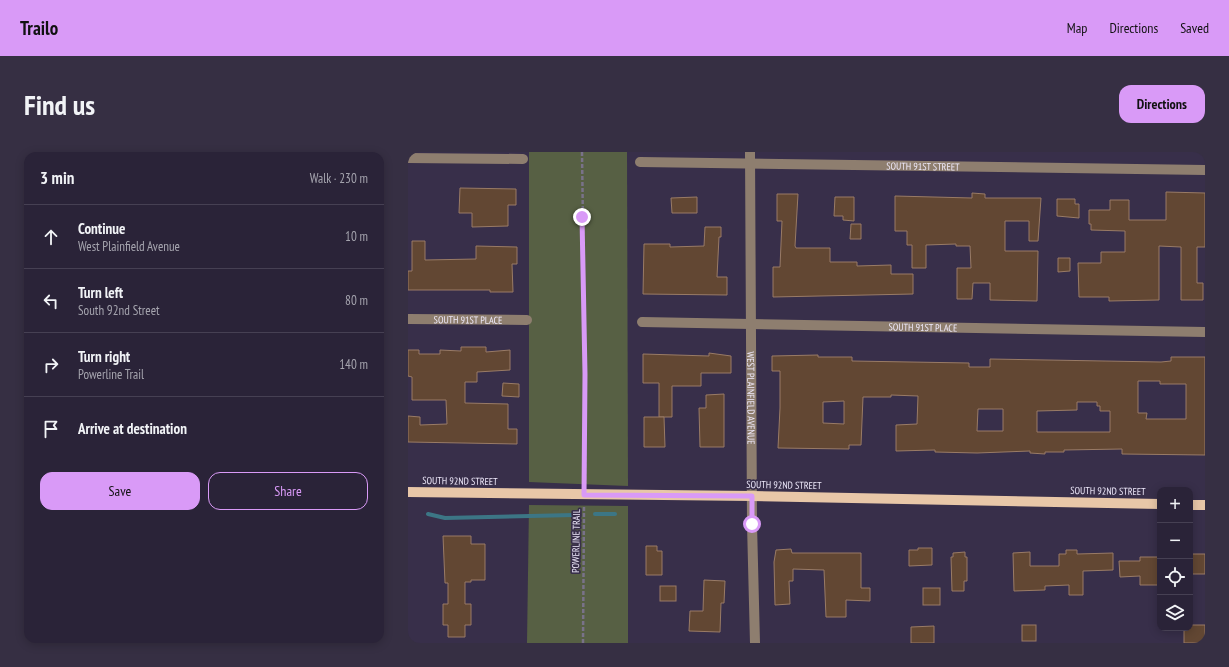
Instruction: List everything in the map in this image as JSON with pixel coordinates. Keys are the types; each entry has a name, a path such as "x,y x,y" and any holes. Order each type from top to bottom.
{"main road":[{"name":"SOUTH 92ND STREET","path":"408,492 752,496 1157,504"},
{"path":"1193,505 1205,505"}],"street":[{"name":"WEST PLAINFIELD AVENUE","path":"750,152 752,496 755,643"},
{"path":"408,158 523,160"},
{"name":"SOUTH 91ST STREET","path":"640,162 1205,170"},
{"name":"SOUTH 91ST PLACE","path":"408,319 527,320"},
{"name":"SOUTH 91ST PLACE","path":"642,322 1205,332"}],"path":[{"name":"POWERLINE TRAIL","path":"582,152 585,374 583,643"}],"green space":[{"path":"529,152 627,152 628,486 529,482"},
{"path":"529,505 628,506 628,643 527,643"}],"building":[{"path":"460,188 516,189 516,205 508,205 508,226 472,227 472,213 459,213"},
{"path":"1166,192 1205,193 1205,247 1197,247 1197,283 1203,283 1203,300 1181,300 1181,247 1159,246 1159,300 1109,301 1109,297 1079,297 1078,263 1101,263 1101,252 1125,252 1125,231 1091,230 1091,224 1089,224 1089,210 1110,210 1110,200 1129,200 1129,220 1166,220"},
{"path":"972,193 985,194 985,198 1041,198 1038,241 1029,241 1029,221 1005,221 1005,251 1038,251 1037,301 990,300 990,283 973,283 972,299 957,299 957,268 971,268 970,246 956,246 956,244 926,245 926,268 912,268 912,245 907,245 907,231 895,231 895,196 972,198"},
{"path":"777,194 798,194 796,248 830,248 830,262 857,262 857,266 891,265 891,274 913,274 913,294 773,297 773,267 780,267 782,221 777,221"},
{"path":"697,197 697,213 672,213 671,198"},
{"path":"835,197 854,197 854,221 843,220 843,216 834,216"},
{"path":"1057,199 1075,199 1075,204 1079,204 1079,218 1057,216"},
{"path":"851,224 861,224 861,239 850,239"},
{"path":"705,227 721,227 717,277 727,277 727,295 643,294 644,244 670,244 670,247 704,246"},
{"path":"412,241 425,241 425,260 476,259 476,246 517,247 517,264 512,264 513,292 490,292 490,290 408,290 408,271 412,271"},
{"path":"1058,258 1070,258 1070,271 1058,272"},
{"path":"461,347 486,347 486,352 510,350 510,370 477,372 477,382 465,382 465,403 508,404 508,429 517,429 517,444 408,442 408,416 420,417 420,425 447,424 446,400 412,400 412,377 408,376 408,350 419,350 419,354 440,354 440,350 461,351"},
{"path":"709,353 731,356 731,373 701,373 701,386 672,386 672,417 659,417 659,383 643,383 643,354 709,356"},
{"path":"818,355 818,357 852,357 852,361 969,363 969,367 990,367 990,359 1161,362 1171,361 1171,357 1205,357 1205,455 1122,454 1122,449 1064,450 1064,452 1045,452 1045,454 1030,453 1030,451 977,453 935,452 935,450 896,451 896,425 917,424 918,396 891,395 891,397 863,397 861,445 849,445 849,449 778,448 780,371 772,371 772,356","holes":["1138,381 1160,381 1160,384 1186,384 1186,419 1146,419 1147,413 1138,413","844,401 844,424 823,423 823,402","1077,402 1097,402 1097,406 1100,406 1100,411 1110,411 1110,432 1037,432 1037,411 1077,410","978,409 1003,409 1003,431 977,431"]},
{"path":"503,383 519,384 519,397 502,396"},
{"path":"724,394 724,447 700,447 699,408 706,408 706,395"},
{"path":"644,417 664,417 665,447 644,447"},
{"path":"443,536 471,536 471,544 485,544 485,580 471,580 471,582 465,582 465,604 471,604 471,625 465,625 465,637 448,637 448,625 443,625 443,604 448,604 448,583 445,583"},
{"path":"646,546 657,546 657,551 662,551 662,575 646,575"},
{"path":"918,548 932,548 932,565 909,566 909,550 918,550"},
{"path":"791,549 792,553 861,553 861,588 870,588 870,601 846,600 846,617 826,617 824,570 793,569 793,581 789,581 790,604 775,605 774,562 776,550"},
{"path":"1066,550 1077,550 1077,554 1113,553 1113,570 1083,571 1083,595 1069,595 1069,585 1045,586 1045,590 1014,591 1013,553 1030,552 1030,566 1059,566 1059,554 1066,554"},
{"path":"965,552 965,557 967,557 967,581 964,581 964,591 952,591 951,557 953,557 953,553"},
{"path":"1193,554 1205,554 1205,574 1193,574"},
{"path":"1140,557 1157,557 1157,585 1140,585 1140,576 1120,577 1119,561 1140,561"},
{"path":"704,580 725,581 724,603 721,603 720,632 689,631 690,611 703,611"},
{"path":"660,586 676,586 676,601 660,601"},
{"path":"923,588 940,588 940,605 923,605"},
{"path":"1022,625 1036,625 1036,641 1022,641"},
{"path":"1193,625 1205,625 1205,643 1184,643 1184,631 1193,631"},
{"path":"934,626 934,643 911,643 911,627"}],"waterway":[{"path":"428,514 445,518 574,515"},
{"path":"595,514 615,514"}],"route":[{"path":"582,217 585,374 584,495 752,496 752,524"}]}
